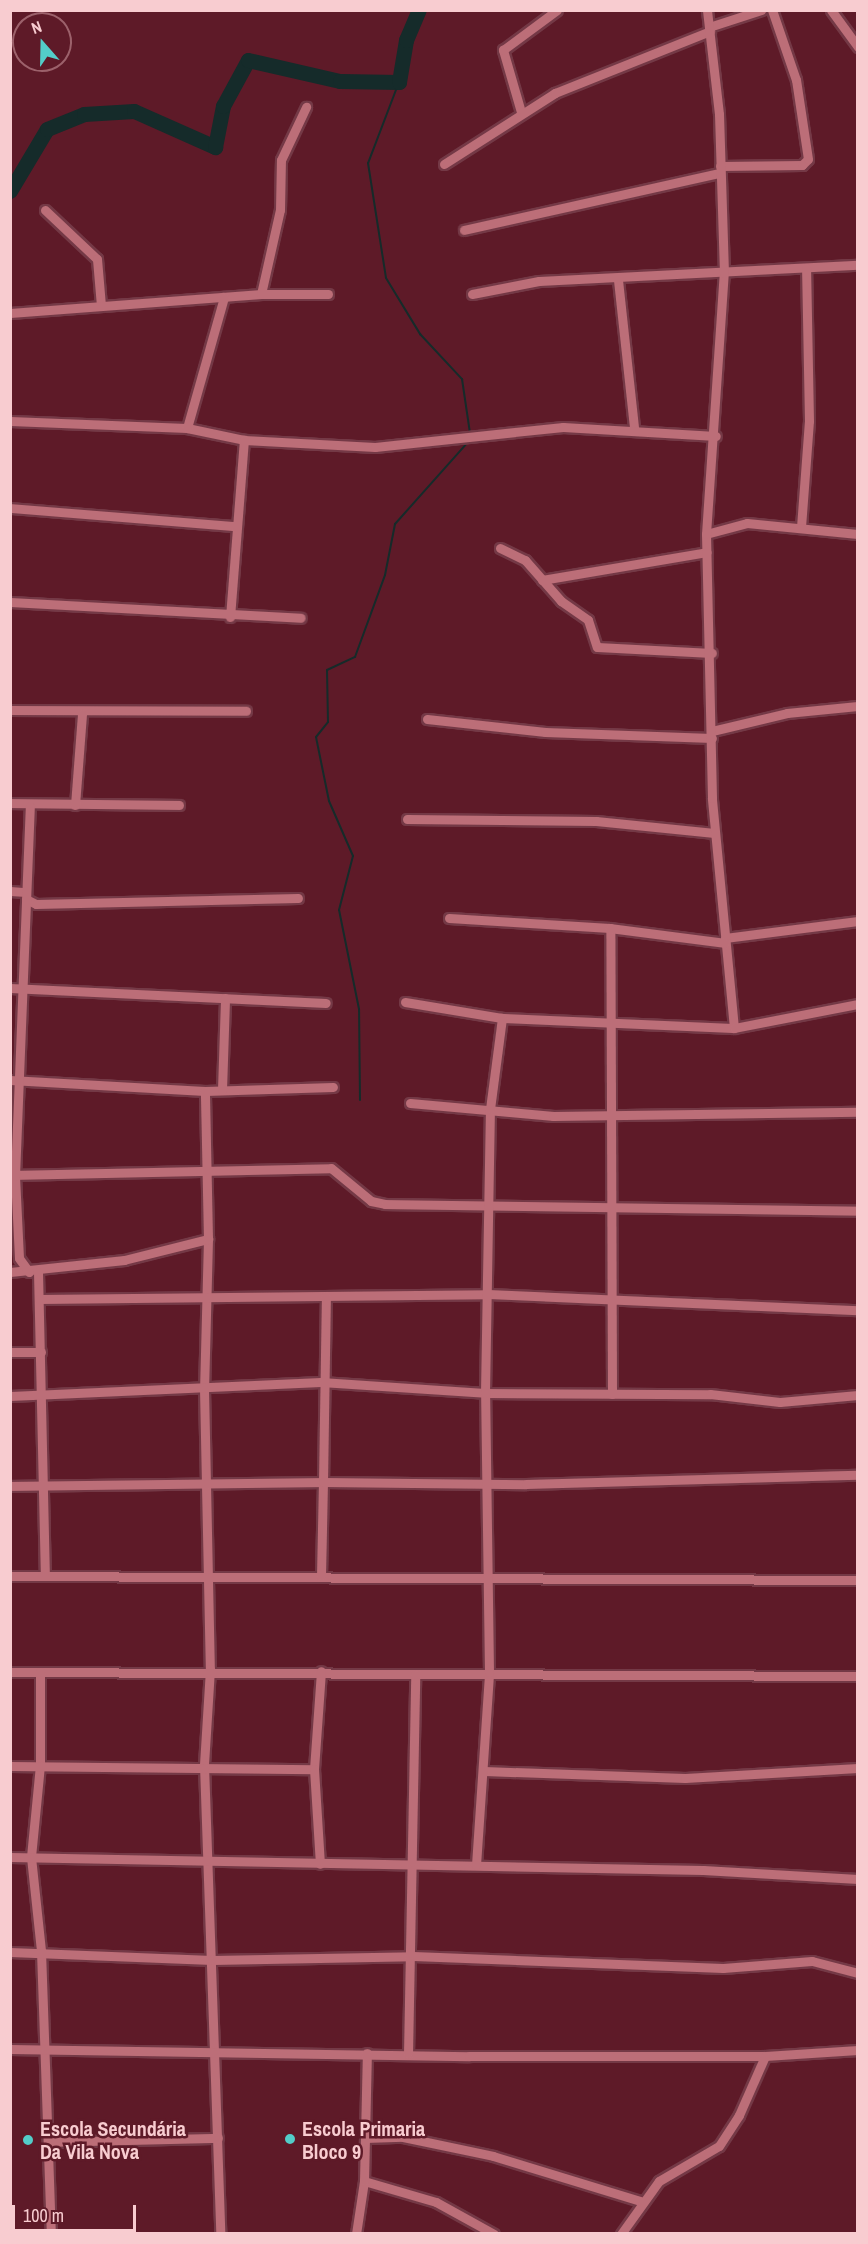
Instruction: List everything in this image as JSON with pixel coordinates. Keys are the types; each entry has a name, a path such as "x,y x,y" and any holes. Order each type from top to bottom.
{"street":[{"path":"521,112 503,50 557,10"},
{"path":"707,10 720,170 724,273 716,436 706,534 712,653 714,832 734,1028"},
{"path":"444,164 521,112 611,67 761,10"},
{"path":"464,230 720,170 802,165 808,159 796,80 772,10"},
{"path":"831,10 858,47"},
{"path":"261,294 280,210 281,160 306,107"},
{"path":"45,210 97,260 101,306"},
{"path":"472,294 539,281 618,280 858,265"},
{"path":"801,527 809,421 806,268"},
{"path":"618,280 634,428"},
{"path":"10,313 261,294 327,294"},
{"path":"187,428 224,297"},
{"path":"10,421 187,428 244,440 375,447 563,426 634,428 716,436"},
{"path":"230,617 234,526 244,440"},
{"path":"10,508 234,526"},
{"path":"706,534 747,523 857,534"},
{"path":"500,548 525,560 542,580 591,624 599,649 712,653"},
{"path":"542,580 707,552"},
{"path":"10,602 230,617 301,618"},
{"path":"427,719 545,732 712,735 786,713 858,706"},
{"path":"10,710 82,713 246,711"},
{"path":"75,806 82,713"},
{"path":"10,803 30,806 179,805"},
{"path":"30,806 25,913 15,989 13,1175 19,1258 34,1272 39,1299 43,1394 45,1575"},
{"path":"407,819 597,821 714,832"},
{"path":"10,891 26,896 36,904"},
{"path":"25,913 36,904 298,898"},
{"path":"449,918 610,928 725,940 858,921"},
{"path":"610,928 607,1023 614,1208 612,1394"},
{"path":"15,989 326,1003"},
{"path":"222,1090 225,998"},
{"path":"405,1002 502,1018 734,1028 858,1004"},
{"path":"476,1865 489,1672 485,1394 488,1294 487,1203 490,1109 502,1018"},
{"path":"15,1080 206,1091 333,1088"},
{"path":"206,1091 208,1239 204,1389 209,1485 210,1669 204,1766 212,1960 211,2050 218,2138 220,2234"},
{"path":"410,1102 609,1117 858,1112"},
{"path":"13,1175 331,1168 370,1201 614,1208 858,1211"},
{"path":"10,1272 34,1272 124,1260 208,1239"},
{"path":"10,1268 19,1258"},
{"path":"39,1299 207,1295 488,1294 858,1310"},
{"path":"321,1576 323,1482 321,1382 326,1296"},
{"path":"10,1352 41,1352"},
{"path":"10,1395 204,1389 321,1382 485,1394 710,1394 780,1402 858,1395"},
{"path":"10,1486 323,1482 487,1484 858,1475"},
{"path":"10,1576 210,1579 321,1576 487,1580 858,1580"},
{"path":"10,1672 210,1669 415,1674 489,1672 858,1676"},
{"path":"320,1864 314,1769 321,1671"},
{"path":"40,1672 40,1765 31,1857 41,1951 51,2234"},
{"path":"408,2054 413,1956 411,1866 415,1674"},
{"path":"10,1766 204,1766 314,1769"},
{"path":"484,1771 685,1778 858,1768"},
{"path":"10,1857 209,1863 476,1865 858,1879"},
{"path":"10,1952 41,1951 212,1960 413,1956 723,1968 812,1961 858,1973"},
{"path":"10,2049 765,2056 858,2050"},
{"path":"356,2234 364,2181 367,2053"},
{"path":"621,2234 640,2201 659,2181 719,2146 739,2115 765,2056"},
{"path":"365,2138 403,2137 493,2156 640,2201"},
{"path":"49,2142 218,2138"},
{"path":"364,2181 436,2202 494,2234"}],"waterway":[{"path":"10,191 47,129 84,114 134,111 215,147 223,106 248,60 340,81 399,82 406,40 419,10"},
{"path":"399,82 368,163 386,278 420,334 462,379 470,433"},
{"path":"360,1100 359,1009 339,910 353,856 329,801 316,737 328,722 327,670 355,657 385,575 395,524 469,441"}],"place":[{"name":"Escola Primaria Bloco 9","path":"290,2139"},
{"name":"Escola Secundária Da Vila Nova","path":"28,2140"}]}
